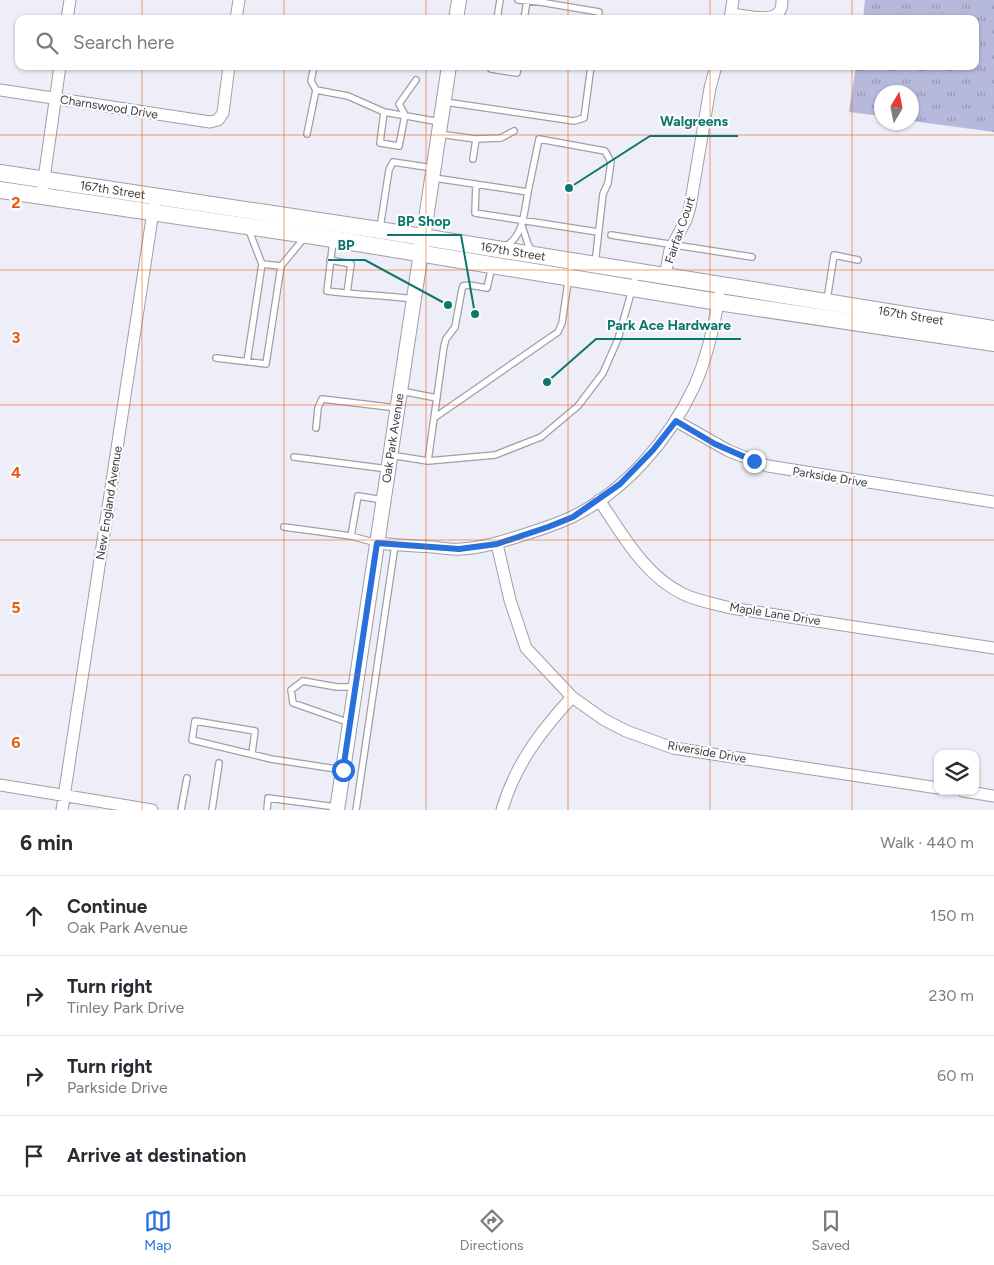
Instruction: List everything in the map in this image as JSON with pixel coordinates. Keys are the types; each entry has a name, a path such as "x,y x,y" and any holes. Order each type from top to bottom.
{"main road":[{"name":"167th Street","path":"0,173 379,230 421,245"},
{"name":"167th Street","path":"0,190 333,239 421,245 635,280 665,276 994,330"},
{"name":"167th Street","path":"496,257 534,256 570,270 594,266 635,280 718,302 994,342"}],"street":[{"path":"68,15 70,0"},
{"path":"237,15 239,0"},
{"path":"457,15 459,0"},
{"path":"730,15 732,0"},
{"path":"777,15 781,9 782,0"},
{"path":"41,196 60,70"},
{"name":"Charnswood Drive","path":"0,90 210,122 218,120 223,113 228,70"},
{"name":"Oak Park Avenue","path":"337,808 447,70"},
{"name":"Fairfax Court","path":"665,276 672,244 686,220 690,207 710,88 715,70"},
{"name":"New England Avenue","path":"62,810 155,196"},
{"path":"377,543 459,549 497,544 557,524 573,517 599,500 639,466 676,421 694,386 709,346 721,284"},
{"name":"Parkside Drive","path":"676,421 729,451 768,466 994,502"},
{"name":"Maple Lane Drive","path":"599,500 642,562 672,588 692,598 731,608 994,648"},
{"name":"Riverside Drive","path":"497,544 510,600 526,648 572,697 603,719 626,731 673,748 934,787"},
{"path":"502,810 513,781 533,743 572,697"},
{"path":"0,785 152,810"},
{"path":"979,794 994,796"}],"lane":[{"path":"498,15 500,0"},
{"path":"518,0 599,12 599,15"},
{"path":"525,15 527,1"},
{"path":"307,134 316,90 311,81 313,70"},
{"path":"498,70 517,73 517,70"},
{"path":"443,102 574,121 579,120 584,118 590,70"},
{"path":"384,112 380,143 399,146 405,115 399,104 416,80"},
{"path":"316,90 348,96 384,112 405,115 476,139 500,138 514,131"},
{"path":"473,159 476,139"},
{"path":"428,461 444,346 446,340 456,327 462,289 464,286 469,285 487,288 496,257 513,242 522,223 539,139 605,152 611,162 608,183 603,194 594,266"},
{"path":"379,230 389,170 393,162 476,184 528,192"},
{"path":"476,184 475,213 522,223 598,232"},
{"path":"522,223 528,244 534,256"},
{"path":"247,226 262,264 247,362"},
{"path":"216,358 266,364 281,266 307,235"},
{"path":"611,235 752,257"},
{"path":"333,239 326,291 360,295 376,294 413,299"},
{"path":"826,302 834,255 858,260"},
{"path":"330,260 351,264 347,294"},
{"path":"262,264 281,266"},
{"path":"434,418 558,332 562,323 570,270"},
{"path":"294,457 389,462 428,461 495,455 541,437 578,406 603,372 618,340 635,280"},
{"path":"399,391 437,398"},
{"path":"316,428 318,408 322,399 397,408"},
{"path":"351,536 358,496 383,500"},
{"path":"284,527 351,536 377,543"},
{"path":"356,810 395,545"},
{"path":"350,723 293,703 291,690 303,681 356,687"},
{"path":"252,753 255,731 195,722 192,740 271,758 343,770"},
{"path":"212,810 219,763"},
{"path":"181,810 187,778"},
{"path":"266,810 268,798 337,808"}],"green space":[{"path":"865,0 994,0 994,132 919,122 919,85 874,85 874,115 849,112 855,70 979,70 979,15 863,15"}],"place":[{"name":"Walgreens","path":"569,188"},
{"name":"BP","path":"448,305"},
{"name":"BP Shop","path":"475,314"},
{"name":"Park Ace Hardware","path":"547,382"}],"route":[{"path":"343,770 377,543 459,549 497,544 573,517 620,484 639,466 676,421 715,444 754,461"}]}
